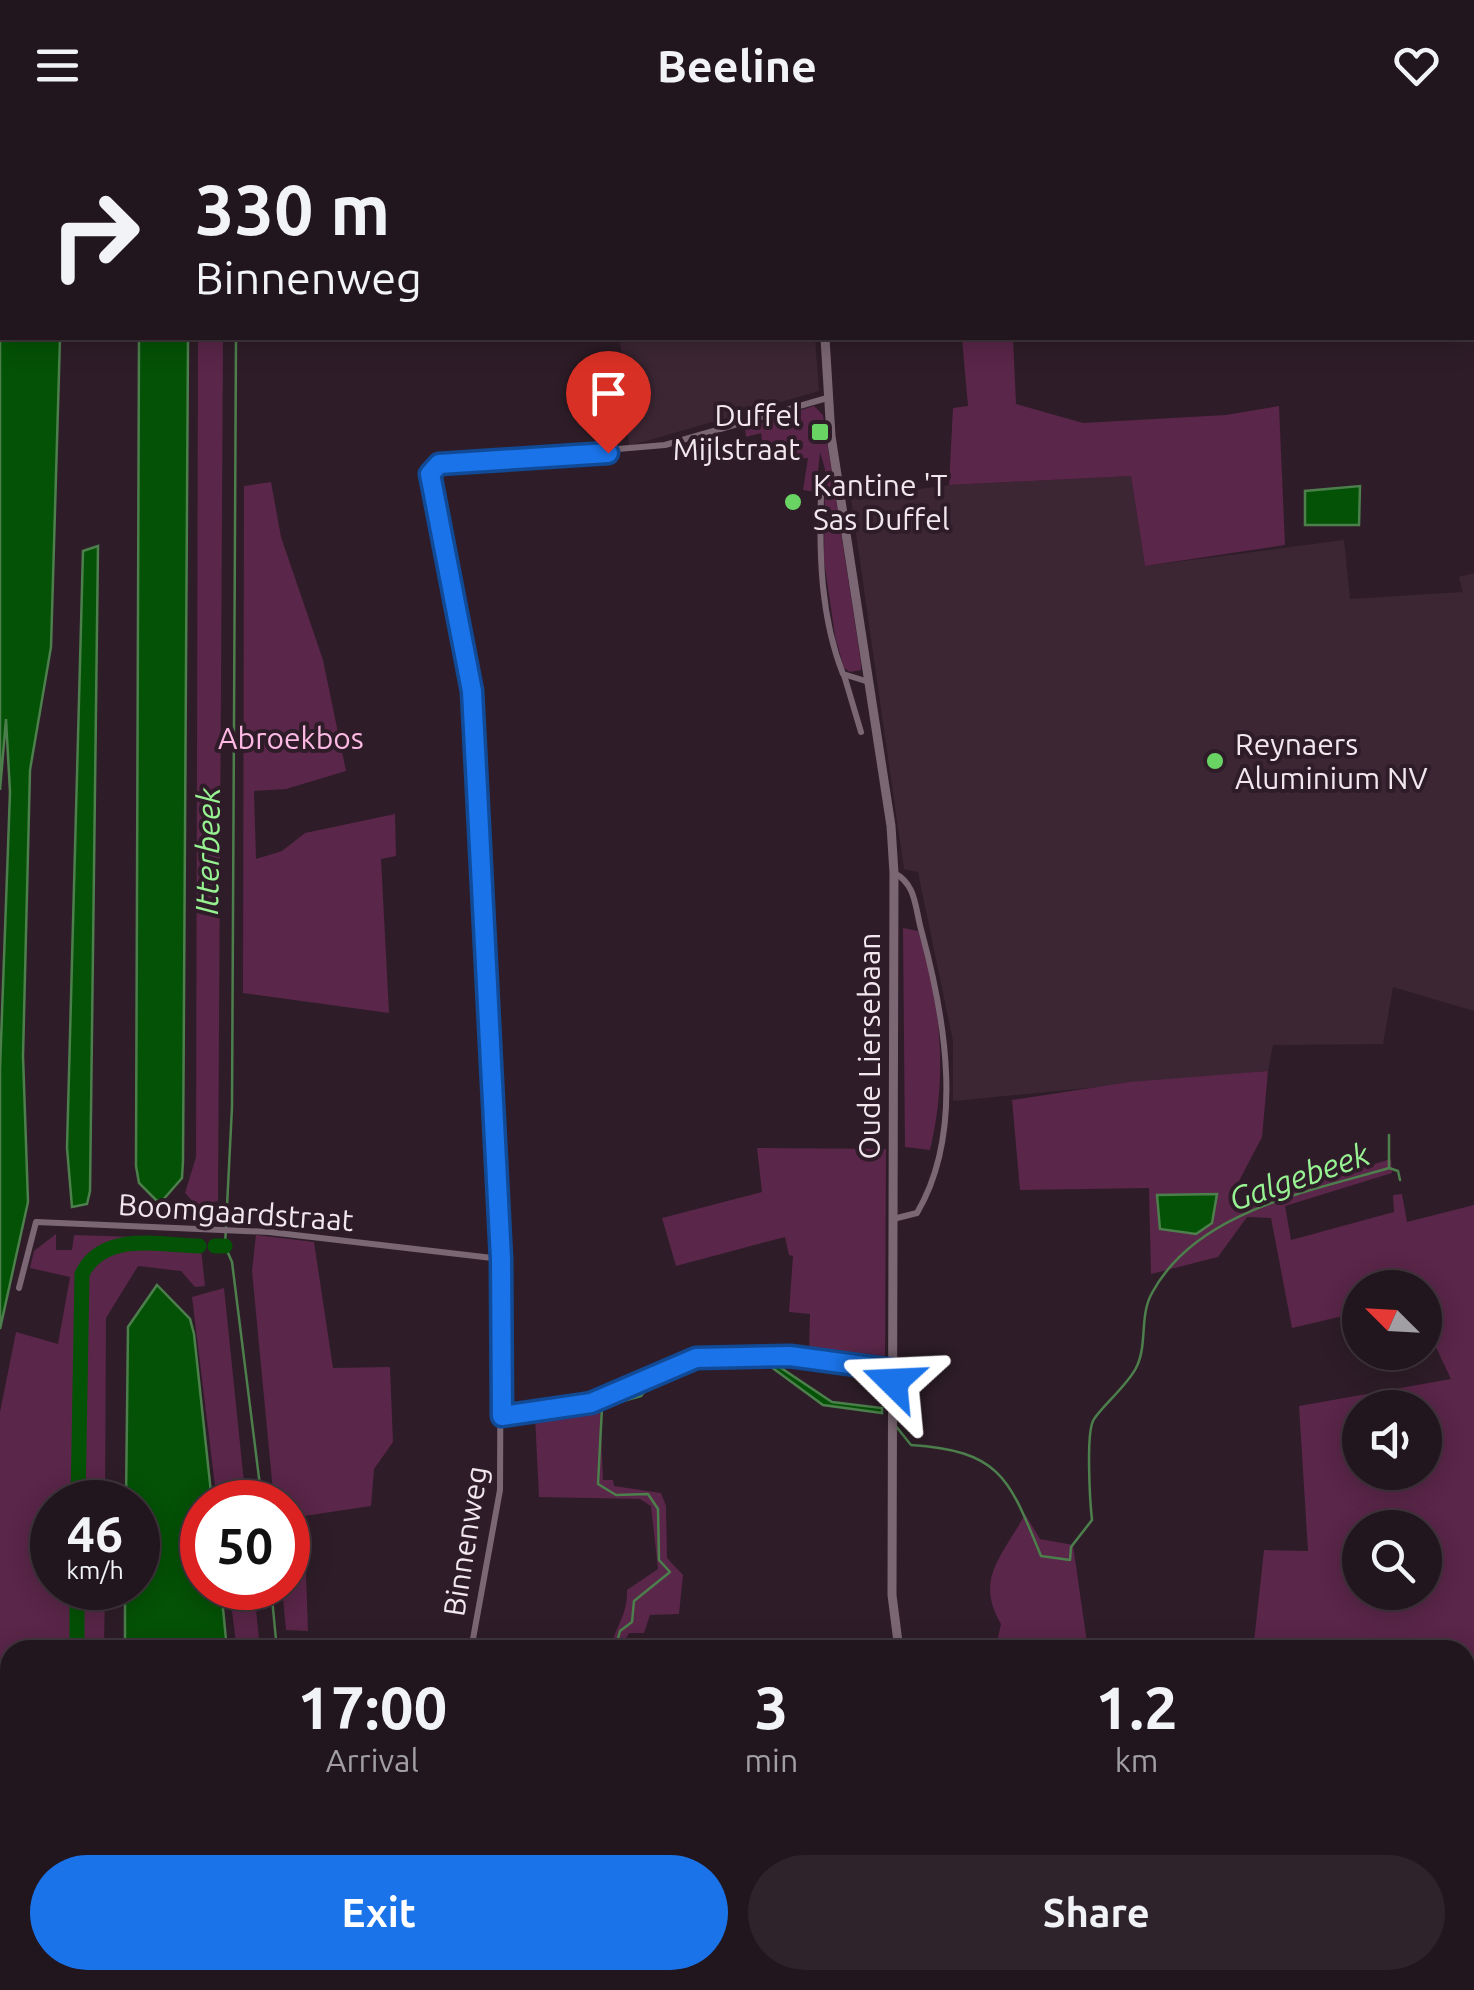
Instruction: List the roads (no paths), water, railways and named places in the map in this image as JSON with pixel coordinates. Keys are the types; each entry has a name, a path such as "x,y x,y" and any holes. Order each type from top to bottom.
{"main road":[{"name":"Oude Liersebaan","path":"825,340 826,398 870,682 894,873 892,1595 898,1640"}],"street":[{"name":"Binnenweg","path":"473,1640 500,1490 501,1259 472,691 430,474 439,464 665,445 826,398"},
{"path":"821,496 821,560 827,617 861,732"},
{"path":"843,674 870,682"},
{"name":"Oude Liersebaan","path":"893,1219 917,1212 925,1199 944,1116 946,1073 945,1022 932,967 910,885 894,873"},
{"name":"Boomgaardstraat","path":"20,1288 36,1222 269,1232 501,1259"},
{"path":"502,1416 591,1403 696,1358 790,1356 893,1370"}],"waterway":[{"name":"Itterbeek","path":"236,340 232,1107 225,1246 232,1262 259,1480"},
{"path":"1389,1135 1389,1168"},
{"name":"Galgebeek","path":"895,1425 911,1445 941,1448 983,1462 1010,1488 1041,1556 1070,1560 1071,1547 1092,1520 1089,1454 1093,1421 1136,1368 1148,1302 1171,1265 1196,1242 1225,1224 1290,1196 1389,1168 1398,1171 1400,1180"},
{"path":"78,1480 82,1274 91,1260 117,1246 199,1246"},
{"path":"215,1246 225,1246"},
{"name":"Galgebeek","path":"618,1640 620,1631 632,1622 634,1601 670,1572 659,1560 658,1509 648,1494 616,1495 598,1484 602,1407 641,1396 650,1384 688,1367 763,1362"},
{"path":"77,1610 77,1640"},
{"path":"273,1610 276,1640"}],"place":[{"name":"Duffel Mijlstraat","path":"820,432"},
{"name":"Kantine 'T Sas Duffel","path":"793,502"},
{"name":"Reynaers Aluminium NV","path":"1215,761"}],"park label":[{"name":"Abroekbos","path":"291,738"}]}
